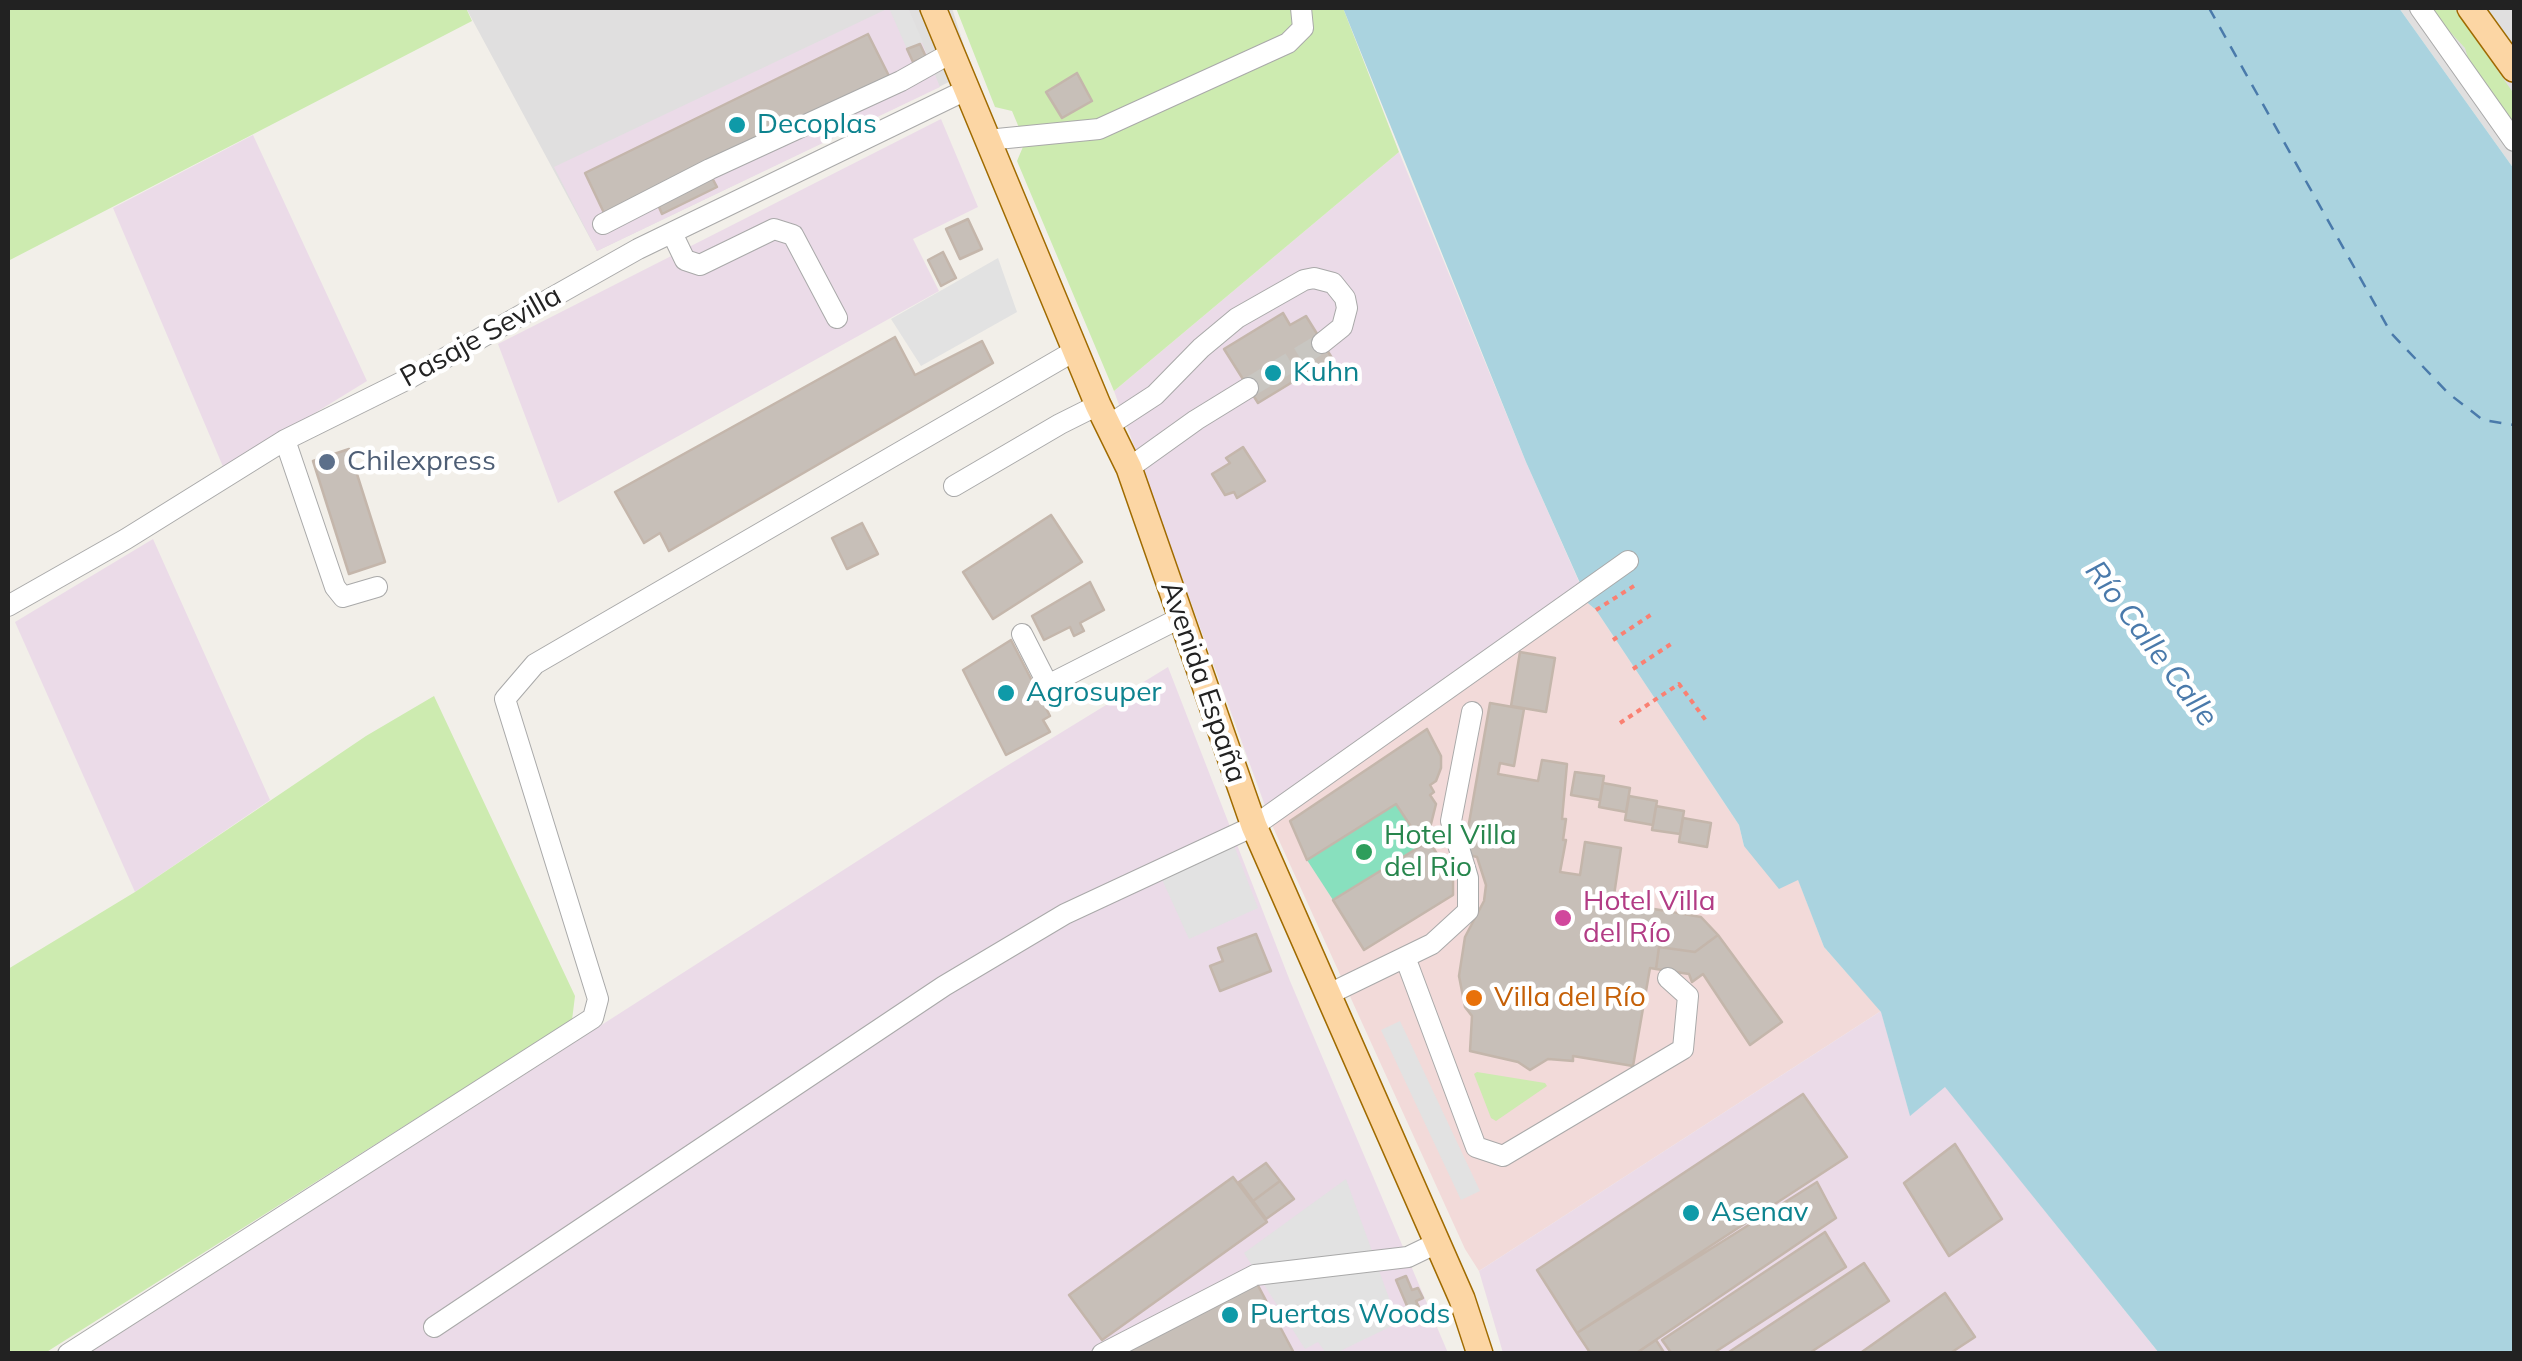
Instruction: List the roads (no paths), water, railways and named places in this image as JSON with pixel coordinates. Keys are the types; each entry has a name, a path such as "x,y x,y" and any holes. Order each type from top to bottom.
{"main road":[{"name":"Avenida España","path":"932,8 1103,415 1129,468 1254,826 1462,1299 1480,1354"},
{"path":"2470,8 2514,69"}],"street":[{"path":"987,140 1100,129 1288,43 1303,28 1301,8"},
{"path":"2420,8 2514,141"},
{"path":"603,224 710,169 901,81 951,53"},
{"name":"Pasaje Sevilla","path":"8,606 126,539 285,440 408,379 672,232 966,90"},
{"path":"672,232 685,260 700,264 774,229 793,235 837,318"},
{"path":"954,486 1060,424 1103,415 1155,395 1200,348 1237,318 1304,280 1324,279 1333,283 1348,308 1342,327 1322,342"},
{"path":"68,1354 593,1018 598,999 505,699 535,664 1076,350"},
{"path":"1129,468 1248,388"},
{"path":"285,440 335,587 343,597 377,587"},
{"path":"434,1328 944,986 1065,914 1254,826 1628,561"},
{"path":"1022,634 1048,685 1180,618"},
{"path":"1327,994 1432,944 1468,911 1468,878 1452,821 1472,712"},
{"path":"1404,957 1476,1147 1503,1156 1683,1049 1688,996 1668,978"},
{"path":"1102,1354 1255,1274 1408,1257 1436,1244"}],"water":[{"name":"Río Calle Calle","path":"1343,8 2399,8 2514,169 2514,1353 2159,1353 1945,1087 1910,1116 1881,1012 1824,947 1798,880 1779,889 1744,846 1739,825 1596,610 1583,599 1584,592 1526,462"}],"tunnel":[{"path":"1248,388 1322,343"}],"place":[{"name":"Decoplas","path":"737,125"},
{"name":"Kuhn","path":"1273,373"},
{"name":"Chilexpress","path":"327,462"},
{"name":"Agrosuper","path":"1006,693"},
{"name":"Hotel Villa del Rio","path":"1364,852"},
{"name":"Hotel Villa del Río","path":"1563,918"},
{"name":"Villa del Río","path":"1474,998"},
{"name":"Asenav","path":"1691,1213"},
{"name":"Puertas Woods","path":"1230,1315"}]}
